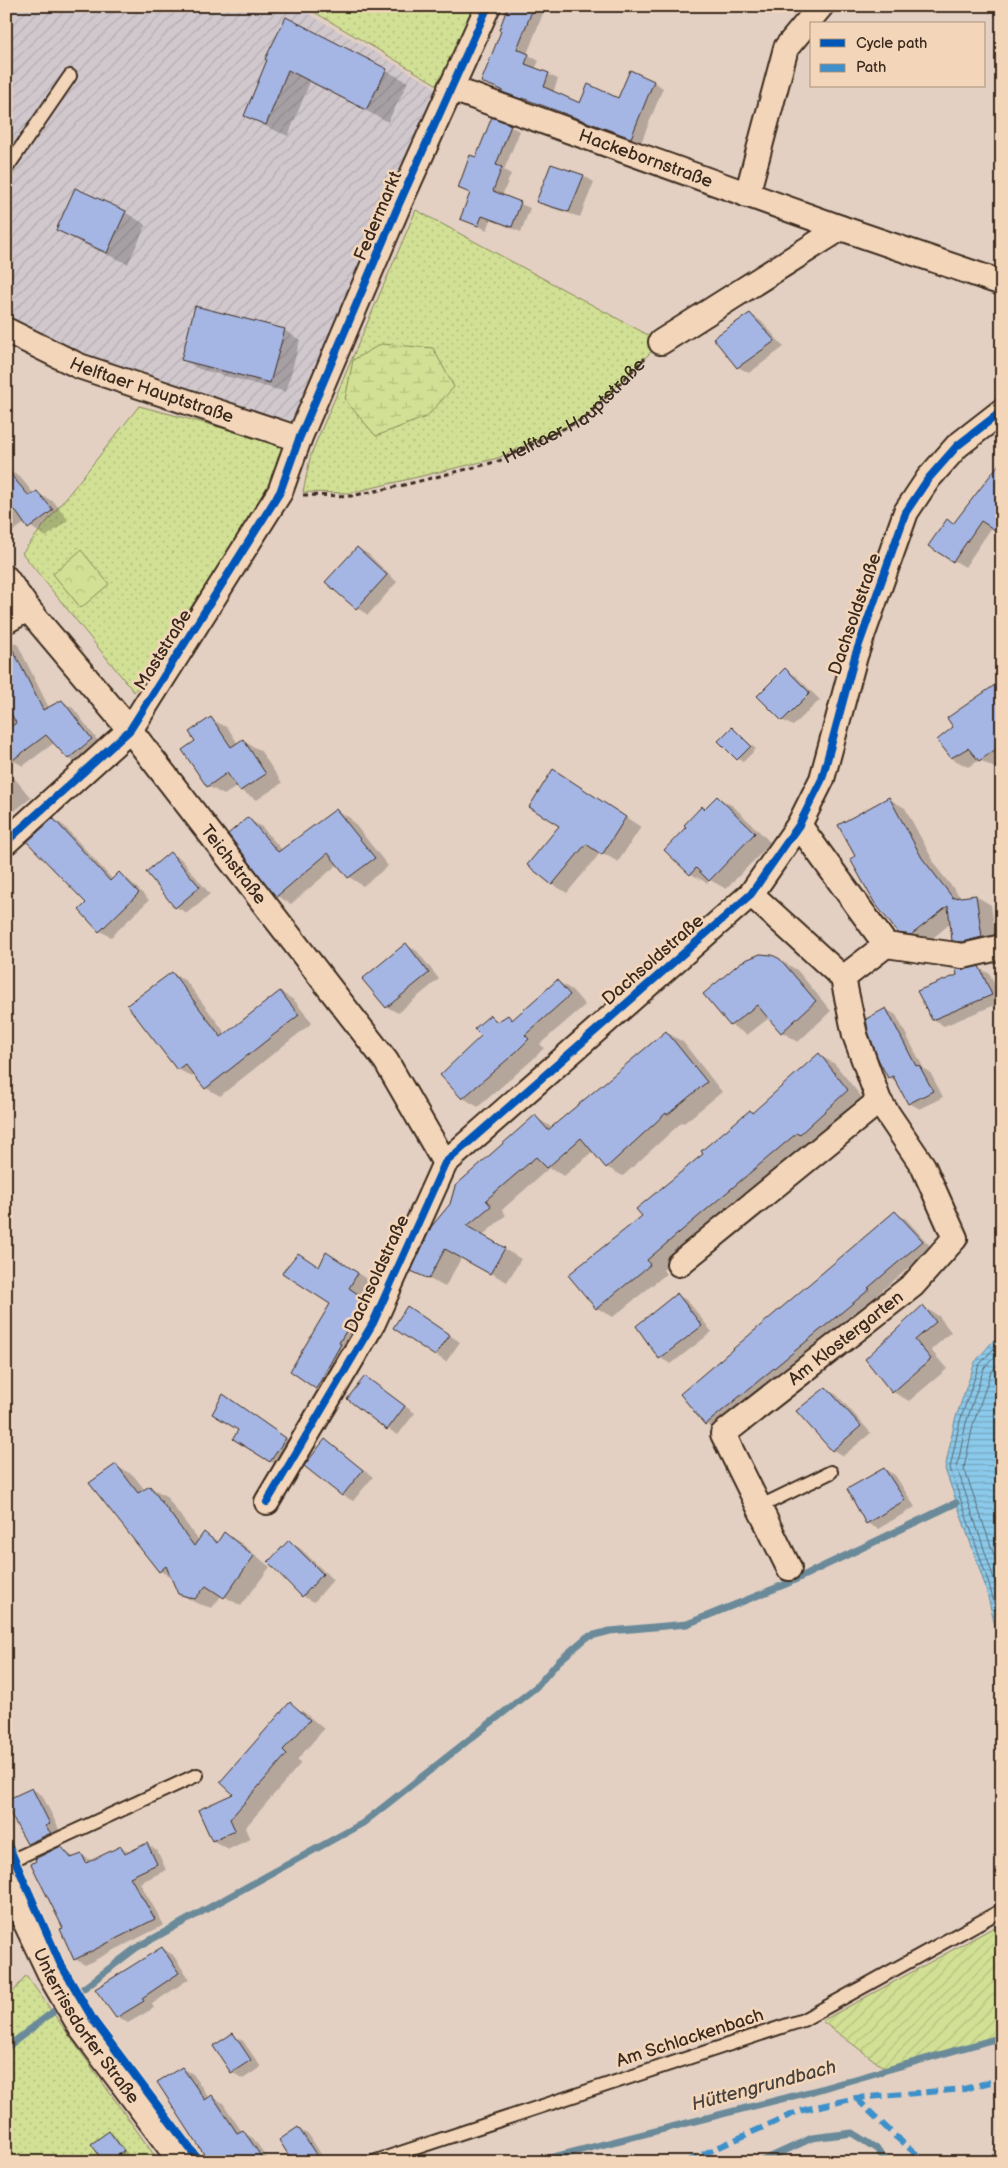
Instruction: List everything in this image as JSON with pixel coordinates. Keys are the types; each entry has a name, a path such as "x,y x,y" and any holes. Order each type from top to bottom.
{"street":[{"name":"Federmarkt","path":"300,439 450,88 488,6"},
{"path":"747,195 786,48 821,6"},
{"name":"Hackebornstraße","path":"450,88 841,228"},
{"path":"841,228 1002,283"},
{"name":"Helftaer Hauptstraße","path":"661,342 841,228"},
{"name":"Helftaer Hauptstraße","path":"6,330 79,366 300,439"},
{"name":"Dachsoldstraße","path":"267,1502 373,1323 445,1162 751,894 799,825 822,779 855,656 906,512 928,479 957,446 1002,411"},
{"name":"Maststraße","path":"6,842 130,730 280,492 300,439"},
{"name":"Teichstraße","path":"6,578 28,609 130,730 386,1062 445,1162"},
{"path":"6,621 28,609"},
{"path":"799,825 886,945"},
{"path":"751,894 843,978 886,945 963,956 1002,947"},
{"name":"Am Klostergarten","path":"789,1568 723,1434 913,1285 955,1238 923,1166 879,1101 855,1035 843,978"},
{"path":"679,1264 879,1101"},
{"name":"Unterrissdorfer Straße","path":"6,1881 53,1980 81,2028 181,2162"}],"lane":[{"path":"6,169 70,76"},
{"path":"759,1507 831,1472"},
{"path":"6,1863 197,1775"},
{"name":"Am Schlackenbach","path":"373,2162 803,2020 1002,1910"}],"shaded area":[{"path":"6,6 295,6 433,86 445,96 301,423 180,393 81,362 6,324"}],"green space":[{"path":"304,6 481,6 446,90"},
{"path":"416,210 661,342 585,418 498,458 350,493 303,492 311,454"},
{"path":"381,344 433,348 454,387 426,417 376,436 345,400 353,360"},
{"path":"139,406 284,444 268,492 134,692 22,553"},
{"path":"81,550 109,584 81,608 53,574"},
{"path":"1002,1923 1002,2034 887,2070 822,2021"},
{"path":"26,1975 159,2162 6,2162 6,2002"}],"water":[{"path":"1002,1337 1002,1642 997,1634 985,1585 945,1469 955,1420 975,1362 993,1341"}],"building":[{"path":"508,6 534,6 517,49 529,54 525,64 549,73 544,87 580,103 588,84 618,98 630,70 654,81 631,138 502,92 502,90 481,82 501,31 499,30"},
{"path":"286,17 387,69 366,110 288,70 266,125 244,116 267,60 265,59"},
{"path":"492,117 511,125 496,165 502,167 493,191 521,202 512,227 482,216 478,226 460,219 470,193 458,188 470,155 476,157"},
{"path":"551,164 584,175 569,212 536,202"},
{"path":"75,188 126,211 107,253 56,230"},
{"path":"195,306 285,329 270,383 181,360"},
{"path":"750,313 775,341 737,368 713,338"},
{"path":"1002,460 1002,520 995,530 981,521 953,562 928,546 947,519 953,524"},
{"path":"6,469 29,496 37,491 53,510 28,529 15,510 6,516"},
{"path":"357,547 387,575 356,609 325,582"},
{"path":"6,636 43,710 62,700 92,739 68,759 46,735 6,765 6,730 16,723 6,704"},
{"path":"785,668 810,693 782,721 757,696"},
{"path":"1002,680 1002,745 979,761 968,748 951,758 937,740 953,727 947,718"},
{"path":"211,717 231,747 243,739 266,774 240,791 227,773 207,787 182,750 195,741 189,732"},
{"path":"732,727 751,746 737,760 718,741"},
{"path":"553,769 626,817 602,855 586,844 552,885 527,865 559,826 529,807"},
{"path":"717,796 755,833 709,881 696,868 690,875 664,850 686,827 684,825 702,806 704,809"},
{"path":"889,797 922,858 953,898 976,895 982,937 962,942 952,941 948,906 911,935 898,933 874,902 850,859 855,856 838,825"},
{"path":"336,809 375,858 348,878 328,853 276,897 228,834 248,817 278,852"},
{"path":"53,818 110,881 119,872 139,893 99,932 79,910 86,903 27,842"},
{"path":"170,852 200,887 175,908 146,872"},
{"path":"406,943 429,973 386,1008 362,979"},
{"path":"760,954 772,955 780,959 816,1001 781,1033 757,1005 730,1026 703,994 741,962"},
{"path":"979,966 992,995 932,1020 917,991 957,975 956,969"},
{"path":"172,972 221,1037 280,991 299,1015 205,1089 185,1064 177,1070 127,1005"},
{"path":"557,980 570,995 525,1035 529,1039 516,1052 462,1099 440,1075 481,1036 474,1029 490,1015 497,1022 508,1015 512,1020"},
{"path":"886,1008 916,1066 919,1065 933,1091 908,1104 893,1076 888,1078 878,1059 868,1031 866,1019"},
{"path":"666,1031 707,1082 667,1115 666,1113 606,1168 581,1138 547,1168 536,1157 486,1200 491,1206 467,1226 505,1248 490,1274 445,1249 429,1279 411,1271 431,1227 450,1204 455,1186 535,1115 548,1130"},
{"path":"819,1053 848,1090 799,1135 797,1133 647,1260 650,1265 596,1309 568,1275 642,1216 636,1209 703,1154 701,1151 750,1110 752,1113"},
{"path":"895,1211 923,1241 868,1288 870,1289 705,1425 680,1394"},
{"path":"326,1252 358,1273 349,1288 365,1299 339,1343 341,1344 316,1389 290,1371 330,1304 282,1273 298,1253 319,1267"},
{"path":"677,1293 702,1326 659,1359 636,1326"},
{"path":"923,1305 936,1322 915,1340 931,1359 892,1393 865,1359"},
{"path":"407,1306 450,1335 435,1356 393,1328"},
{"path":"365,1376 405,1406 387,1430 347,1399"},
{"path":"826,1387 861,1426 832,1451 796,1411"},
{"path":"223,1394 286,1438 270,1462 233,1439 238,1430 212,1414"},
{"path":"325,1439 363,1470 342,1496 304,1466"},
{"path":"116,1464 138,1493 150,1486 194,1546 204,1532 217,1543 224,1532 254,1556 224,1598 206,1586 195,1599 178,1594 166,1566 159,1572 89,1483"},
{"path":"884,1468 905,1500 866,1524 847,1489"},
{"path":"289,1540 323,1574 302,1597 268,1562"},
{"path":"290,1702 310,1720 283,1750 287,1754 230,1819 235,1830 212,1841 198,1810 233,1794 220,1782"},
{"path":"32,1788 50,1824 45,1826 51,1833 27,1844 6,1806 6,1800"},
{"path":"147,1843 157,1864 130,1877 155,1919 74,1960 60,1929 63,1928 31,1864 36,1861 35,1859 61,1846 71,1858 82,1854 86,1863 121,1846 125,1854"},
{"path":"162,1947 179,1973 142,1998 144,2001 116,2018 95,1989"},
{"path":"233,2033 251,2060 231,2073 213,2046"},
{"path":"182,2067 205,2100 212,2095 237,2133 243,2130 265,2162 209,2162 157,2082"},
{"path":"298,2127 321,2162 293,2162 279,2140"},
{"path":"109,2131 124,2151 109,2162 104,2162 91,2144"}],"waterway":[{"path":"6,2048 136,1948 363,1823 536,1687 559,1661 587,1637 610,1631 687,1624 786,1584 956,1503"},
{"name":"Hüttengrundbach","path":"534,2162 813,2091 1002,2037"},
{"path":"760,2162 812,2138 852,2133 877,2149 887,2162"}],"marked path":[{"path":"686,2162 799,2111 856,2098 964,2089 1002,2079"},
{"path":"856,2098 896,2137 926,2162"}],"cycle path":[{"path":"6,842 130,730 280,492 299,439 399,204 488,6"},
{"path":"267,1502 373,1323 445,1163 751,894 799,825 822,779 855,656 906,512 928,479 957,446 1002,411"},
{"path":"6,1840 60,1963 94,2021 200,2162"}]}
